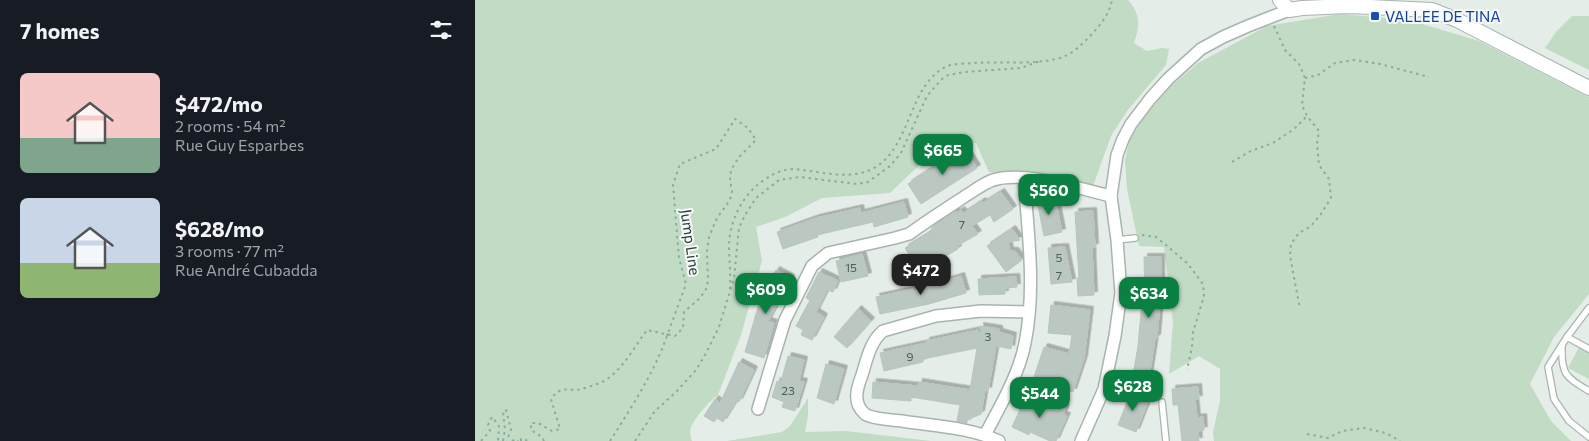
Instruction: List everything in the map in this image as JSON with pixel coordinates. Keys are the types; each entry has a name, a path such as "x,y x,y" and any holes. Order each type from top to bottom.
{"street":[{"path":"1081,441 1104,389 1115,336 1121,293 1111,196 1117,155 1131,124 1168,79 1201,49 1223,37 1270,17 1284,5 1302,8 1349,6 1432,10 1457,20 1589,88"},
{"path":"758,409 785,320 812,266 828,252 909,234 992,180 1024,178 1111,196"},
{"path":"985,435 1015,374 1025,344 1031,278 1024,178"},
{"path":"999,441 985,435 946,427 880,418 865,414 858,404 856,393 871,347 877,336 883,331 936,316 981,311 1029,312"}],"lane":[{"path":"1117,240 1135,238"},
{"path":"1589,308 1562,344 1548,367 1554,399 1569,421 1589,437"},
{"path":"1567,337 1589,348"},
{"path":"1562,344 1562,361 1568,378 1589,391"},
{"path":"1162,402 1166,441"}],"path":[{"path":"729,293 731,273 729,243 733,224 741,204 757,184 778,171 801,169 841,174 861,174 875,167 889,156 928,80 948,66 987,62 1040,61 1064,57 1075,50 1103,23 1112,0"},
{"path":"1270,17 1285,50 1299,64 1305,78 1302,105 1307,116 1319,131 1317,144 1319,165 1329,179 1331,198 1311,226 1299,233 1291,244 1290,256 1300,309"},
{"path":"1305,78 1318,76 1335,63 1355,60 1380,64 1429,77"},
{"path":"635,441 655,411 696,370 705,355 719,326 734,278 739,228 755,198 779,180 800,177 857,184 868,182 890,166 901,153 927,96 942,78 964,72 1021,68 1040,61"},
{"path":"1233,162 1251,151 1273,143 1294,129 1307,116"},
{"name":"Jump Line","path":"543,441 541,437 531,430 531,424 539,423 552,431 560,429 551,399 556,392 567,388 580,389 604,381 620,366 647,330 675,336 683,328 684,312 700,298 706,288 708,281 707,251 709,237 717,218 730,200 732,191 730,181 731,170 739,157 756,140 748,128 735,118 716,149 680,164 673,185 679,258 686,284 668,335 662,350 629,412 611,441"},
{"path":"1135,238 1142,235 1156,237 1189,264 1203,284 1204,296 1193,332 1187,370"},
{"path":"503,441 505,429 503,412 506,410 511,429 507,441"},
{"path":"481,441 490,431 489,425 492,417 499,426 498,441"},
{"path":"1307,434 1328,438 1343,431 1364,428 1386,433 1400,441"},
{"path":"512,441 516,439 520,441 525,439 527,441"}],"green space":[{"path":"475,0 1128,0 1138,20 1134,43 1147,51 1162,48 1169,49 1166,65 1127,111 1111,136 1092,189 1036,176 989,172 976,143 954,142 935,150 890,193 822,198 785,217 756,227 762,261 741,335 718,395 703,409 691,427 692,441 475,441"},
{"path":"1340,14 1409,20 1479,41 1589,97 1589,294 1554,337 1530,384 1551,421 1571,441 1214,441 1213,432 1220,401 1220,369 1199,356 1169,374 1173,322 1164,247 1139,246 1127,189 1125,161 1129,141 1143,118 1171,86 1198,63 1267,26"},
{"path":"1572,16 1589,16 1589,70 1545,48 1556,32"},
{"path":"1579,347 1589,353 1589,379 1568,368"},
{"path":"808,398 808,416 805,432 846,431 931,441 727,441 782,432 790,426"}],"building":[{"path":"964,147 977,168 921,204 908,184"},
{"path":"1001,192 1013,209 994,222 990,215 972,226 978,234 957,246 958,249 939,260 935,254 916,266 905,248 933,231 931,228 956,211 957,213 961,210 964,213 982,201 983,203"},
{"path":"1055,197 1062,232 1044,236 1037,201"},
{"path":"904,202 908,217 874,227 873,222 817,235 818,237 783,249 777,232 816,218 860,208 861,213"},
{"path":"1093,211 1095,247 1092,247 1094,295 1078,296 1077,278 1079,278 1075,212"},
{"path":"1012,229 1020,240 1008,242 1010,251 1015,251 1022,260 1006,272 987,246"},
{"path":"1065,247 1072,282 1051,284 1048,248"},
{"path":"862,254 868,276 841,282 836,261"},
{"path":"1144,257 1161,257 1161,291 1157,338 1155,338 1148,384 1132,381 1138,346 1142,301 1145,301"},
{"path":"776,270 791,278 768,321 774,323 764,358 745,352 760,300"},
{"path":"819,272 838,281 833,292 827,290 816,312 824,317 812,340 801,335 803,330 796,326 810,300 806,298"},
{"path":"961,276 966,293 929,304 880,314 876,297 913,289 913,291"},
{"path":"1016,277 1017,287 1005,288 1005,294 979,295 978,279"},
{"path":"1051,305 1090,310 1084,359 1073,392 1033,380 1044,347 1069,354 1072,335 1048,333"},
{"path":"858,309 871,321 847,348 834,337"},
{"path":"980,326 999,329 999,332 1013,336 1011,349 996,346 988,391 985,390 981,414 967,420 967,423 957,421 960,405 911,397 911,401 872,398 873,382 918,386 919,382 970,390 977,348 923,359 923,362 884,371 880,353 978,330 979,333 981,332"},
{"path":"788,356 804,360 799,381 804,382 795,411 782,407 784,402 772,397 777,381 781,382"},
{"path":"739,362 754,370 739,402 736,401 723,422 717,418 714,422 704,416 715,399 720,403"},
{"path":"826,364 844,369 834,404 817,398"},
{"path":"1198,387 1199,399 1195,399 1197,418 1203,417 1204,430 1198,431 1199,441 1182,441 1178,405 1173,405 1172,389"},
{"path":"1131,392 1149,399 1136,432 1118,425"},
{"path":"1027,394 1053,407 1055,403 1066,408 1063,415 1067,416 1056,441 1050,441 1030,432 1029,435 1012,427"}],"place":[{"name":"VALLEE DE TINA","path":"1375,16"}]}
